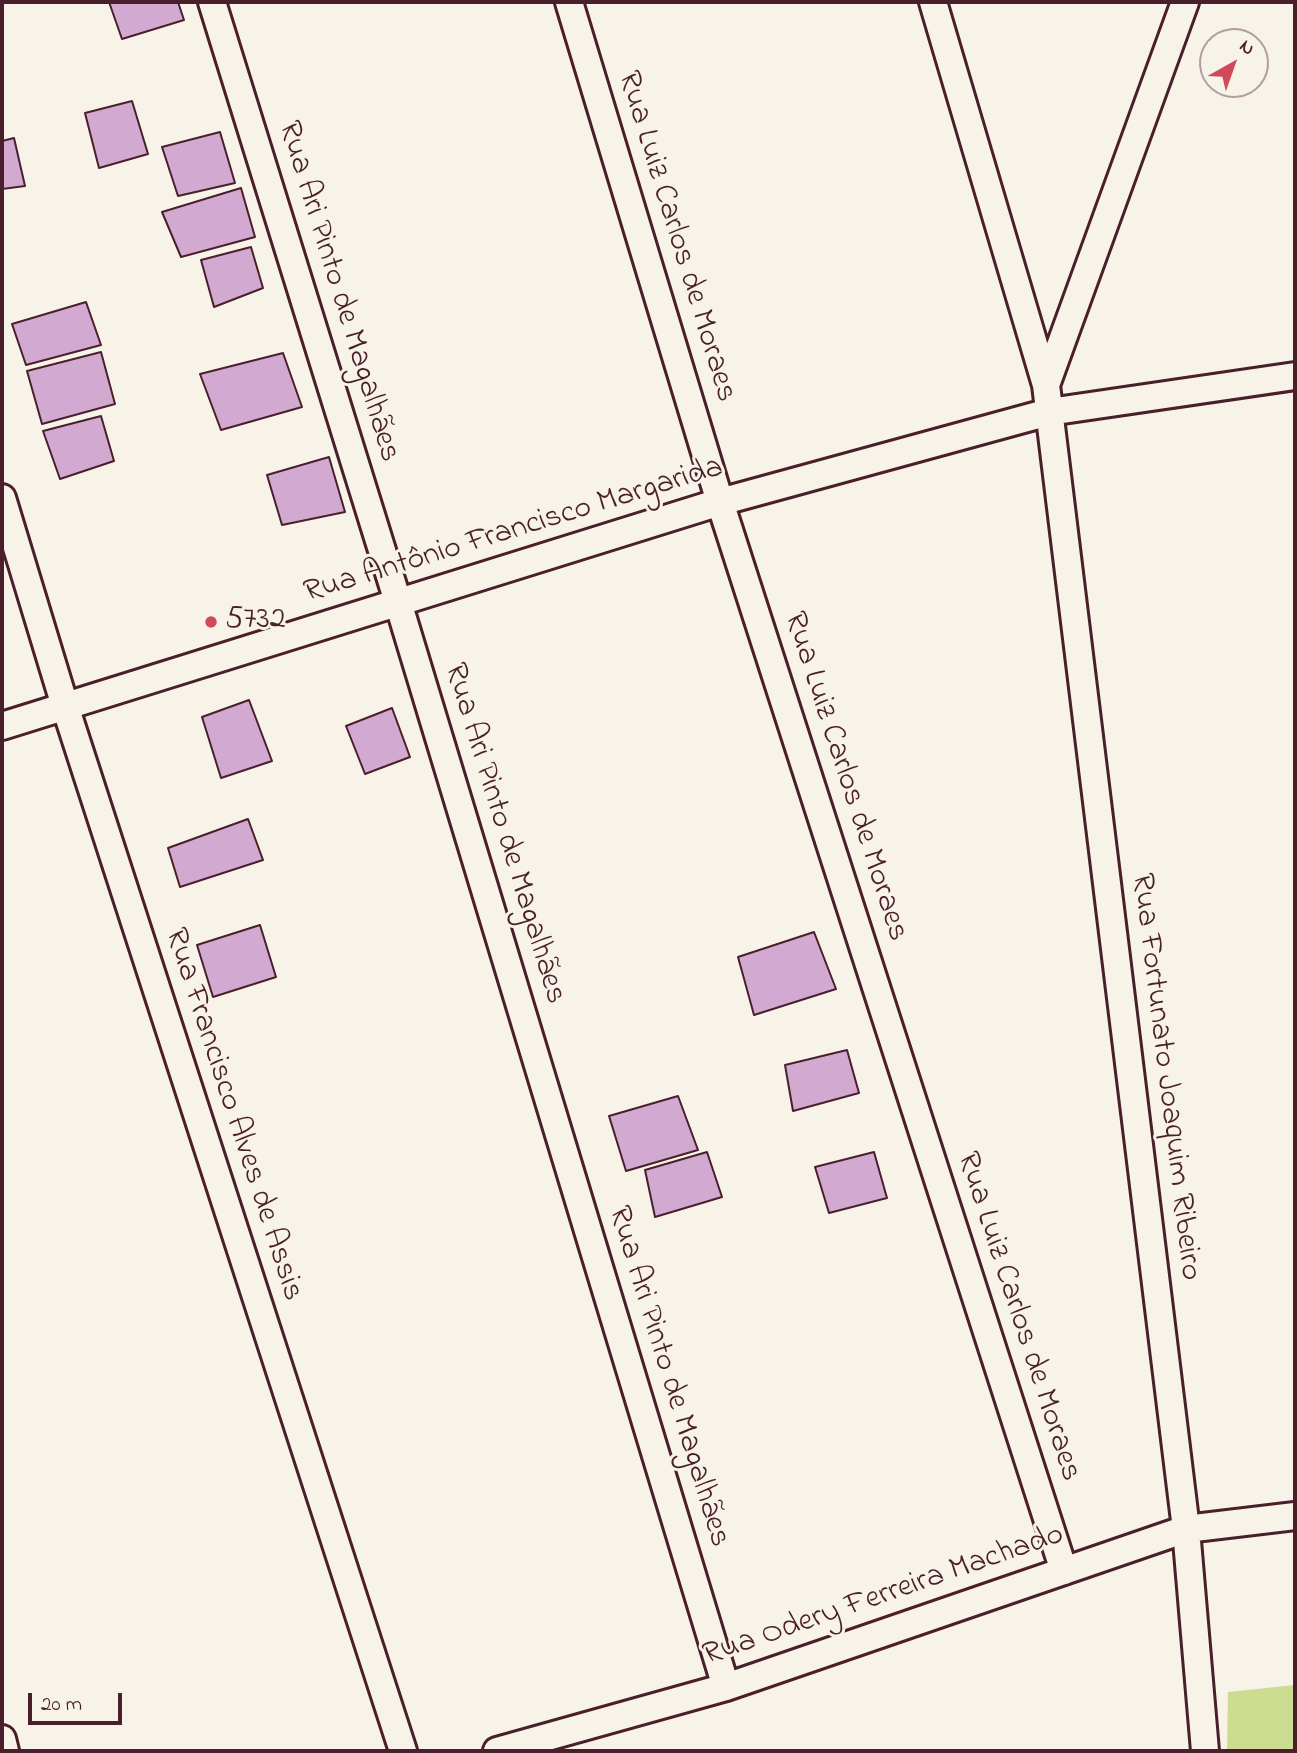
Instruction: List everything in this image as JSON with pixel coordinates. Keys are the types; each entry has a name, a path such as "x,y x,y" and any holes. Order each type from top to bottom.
{"street":[{"name":"Rua Ari Pinto de Magalhães","path":"212,2 398,602 726,1687"},
{"name":"Rua Luiz Carlos de Moraes","path":"569,2 720,502 1064,1571"},
{"name":"Rua Fortunato Joaquim Ribeiro","path":"933,2 1046,385 1186,1529 1205,1751"},
{"path":"1046,385 1185,2"},
{"name":"Rua Antônio Francisco Margarida","path":"2,726 720,502 1049,412 1295,376"},
{"name":"Rua Francisco Alves de Assis","path":"2,498 65,706 403,1751"},
{"name":"Rua Odery Ferreira Machado","path":"497,1751 726,1687 1186,1529 1295,1516"},
{"path":"2,1739 5,1751"}],"green space":[{"path":"1295,1685 1295,1751 1227,1751 1228,1692"}],"building":[{"path":"109,2 178,2 184,20 122,39"},
{"path":"132,101 148,154 99,168 85,113"},
{"path":"220,132 235,183 178,196 162,147"},
{"path":"14,138 25,186 2,189 2,141"},
{"path":"241,188 255,237 181,257 162,212"},
{"path":"251,247 263,288 214,307 201,260"},
{"path":"86,302 101,345 26,365 12,324"},
{"path":"101,352 115,404 42,424 27,371"},
{"path":"283,353 302,407 221,430 200,374"},
{"path":"101,416 114,461 60,479 43,431"},
{"path":"329,457 345,512 282,525 267,475"},
{"path":"249,700 272,761 221,778 202,717"},
{"path":"392,708 410,757 365,774 346,726"},
{"path":"248,819 263,860 180,887 168,848"},
{"path":"260,925 276,977 213,997 197,945"},
{"path":"814,932 836,989 754,1015 738,957"},
{"path":"847,1050 859,1093 793,1111 785,1065"},
{"path":"678,1096 698,1150 626,1171 609,1116"},
{"path":"707,1152 722,1197 655,1217 645,1170"},
{"path":"874,1152 887,1198 829,1213 815,1167"}],"place":[{"name":"5732","path":"211,622"}]}
